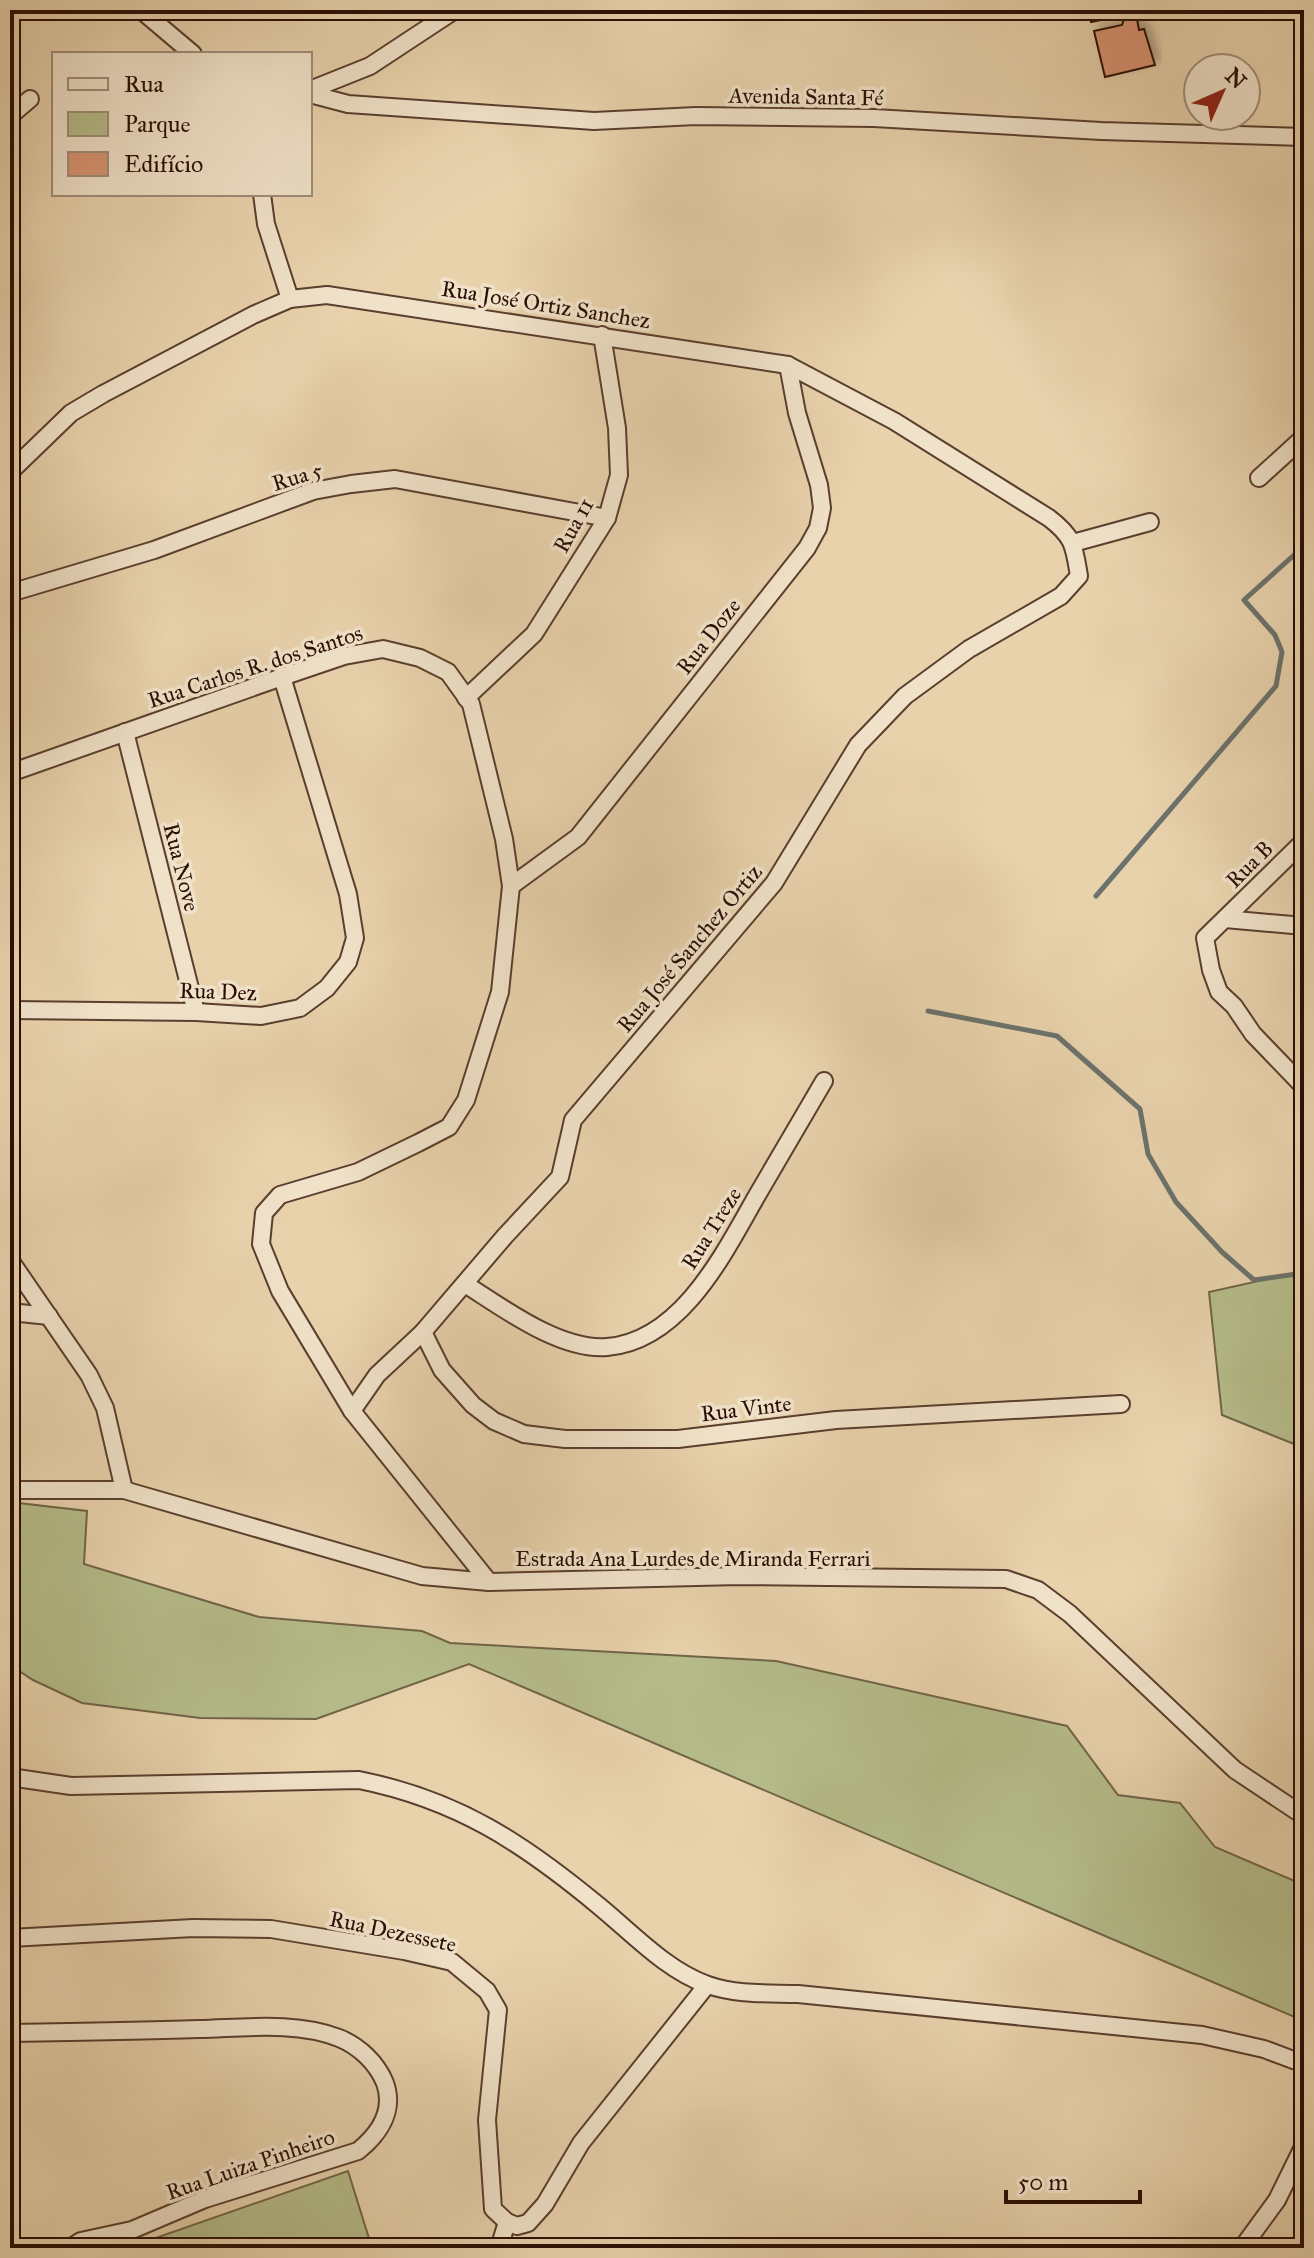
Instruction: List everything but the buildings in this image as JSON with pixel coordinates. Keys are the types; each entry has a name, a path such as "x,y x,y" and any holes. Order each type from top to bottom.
{"street":[{"path":"141,10 191,52"},
{"path":"312,91 370,66 455,10"},
{"name":"Avenida Santa Fé","path":"312,93 348,104 594,121 696,116 874,118 1101,131 1304,137"},
{"path":"10,116 30,99"},
{"path":"262,196 266,224 290,299"},
{"name":"Rua José Ortiz Sanchez","path":"10,472 71,413 253,315 290,299 327,295 788,365 894,421 1049,518 1065,530 1073,543"},
{"name":"Rua 11","path":"466,698 534,634 607,518 619,475 617,428 602,335"},
{"name":"Rua Doze","path":"511,886 578,837 807,548 818,528 822,508 819,485 797,413 788,365"},
{"path":"1259,478 1304,437"},
{"name":"Rua 5","path":"10,593 154,550 313,491 351,484 395,479 607,518"},
{"path":"1073,543 1150,522"},
{"name":"Rua José Sanchez Ortiz","path":"352,1411 377,1375 423,1332 560,1177 573,1120 774,883 858,745 905,696 943,668 969,649 1061,596 1079,576 1073,543"},
{"name":"Rua Carlos R. dos Santos","path":"10,773 344,656 383,649 420,658 448,672 471,704 504,839 511,886 500,992 466,1100 449,1127 358,1172 280,1195 264,1213 261,1244 280,1291 352,1411 489,1582"},
{"name":"Rua Dez","path":"10,1010 196,1012 261,1016 300,1008 327,988 348,962 355,938 348,894 282,677"},
{"name":"Rua Nove","path":"125,732 196,1012"},
{"name":"Rua B","path":"1304,841 1205,938 1219,992 1234,1006 1253,1034 1304,1087"},
{"path":"1225,919 1304,926"},
{"name":"Rua Treze","path":"465,1284 533,1328 581,1344 606,1347 630,1343 649,1333 679,1311 713,1273 824,1081"},
{"path":"10,1260 89,1375 105,1408 124,1490"},
{"path":"10,1312 49,1316"},
{"name":"Rua Vinte","path":"423,1332 442,1370 473,1405 494,1421 524,1434 565,1439 678,1439 836,1420 1121,1404"},
{"name":"Estrada Ana Lurdes de Miranda Ferrari","path":"10,1490 124,1490 422,1576 489,1582 739,1576 1006,1579 1038,1590 1070,1614 1235,1770 1304,1816"},
{"path":"10,1777 71,1786 359,1780 401,1788 450,1806 545,1861 671,1965 707,1985 747,1993 814,1995 1202,2035 1264,2049 1304,2064"},
{"name":"Rua Dezessete","path":"10,1938 193,1928 271,1929 452,1962 487,1991 498,2010 487,2120 493,2209 507,2222"},
{"path":"499,2248 507,2222 517,2226 528,2223 545,2204 581,2143 707,1985"},
{"name":"Rua Luiza Pinheiro","path":"10,2033 258,2028 313,2030 339,2038 361,2050 381,2073 389,2095 385,2117 374,2138 358,2151 205,2199 132,2230 81,2241 70,2248"},
{"path":"1242,2248 1277,2200 1304,2145"}],"green space":[{"path":"1304,1271 1304,1448 1222,1415 1209,1292"},
{"path":"10,1502 87,1511 84,1564 259,1617 422,1631 450,1643 776,1661 1067,1726 1118,1795 1180,1803 1215,1847 1304,1885 1304,2021 469,1664 316,1719 200,1718 82,1703 33,1680 10,1665"},
{"path":"348,2171 372,2248 127,2248"}],"waterway":[{"path":"1096,896 1276,686 1282,652 1275,635 1244,600 1304,546"},
{"path":"928,1011 1057,1036 1140,1109 1148,1154 1176,1202 1222,1252 1254,1280 1304,1273"}]}
